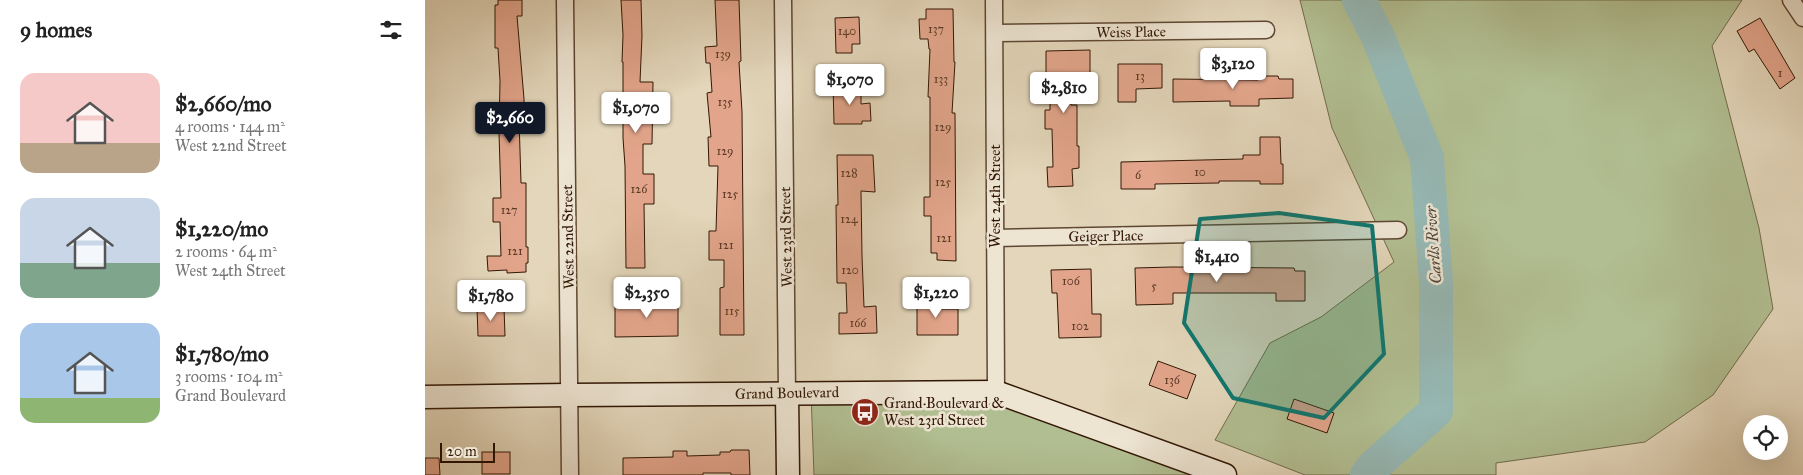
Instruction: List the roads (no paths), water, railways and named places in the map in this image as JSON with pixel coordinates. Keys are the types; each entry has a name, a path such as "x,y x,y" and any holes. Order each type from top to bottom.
{"street":[{"name":"West 22nd Street","path":"565,0 569,475"},
{"name":"West 23rd Street","path":"783,0 787,475"},
{"name":"West 24th Street","path":"994,0 996,392"},
{"path":"1791,0 1803,18"},
{"name":"Weiss Place","path":"995,33 1266,30"},
{"name":"Geiger Place","path":"995,238 1398,230"},
{"name":"Grand Boulevard","path":"425,397 996,392 1225,475"}],"waterway":[{"name":"Carlls River","path":"1359,0 1378,37 1427,158 1436,283 1436,411 1373,467 1367,475"}],"place":[{"name":"Grand Boulevard & West 23rd Street","path":"865,412"}]}
